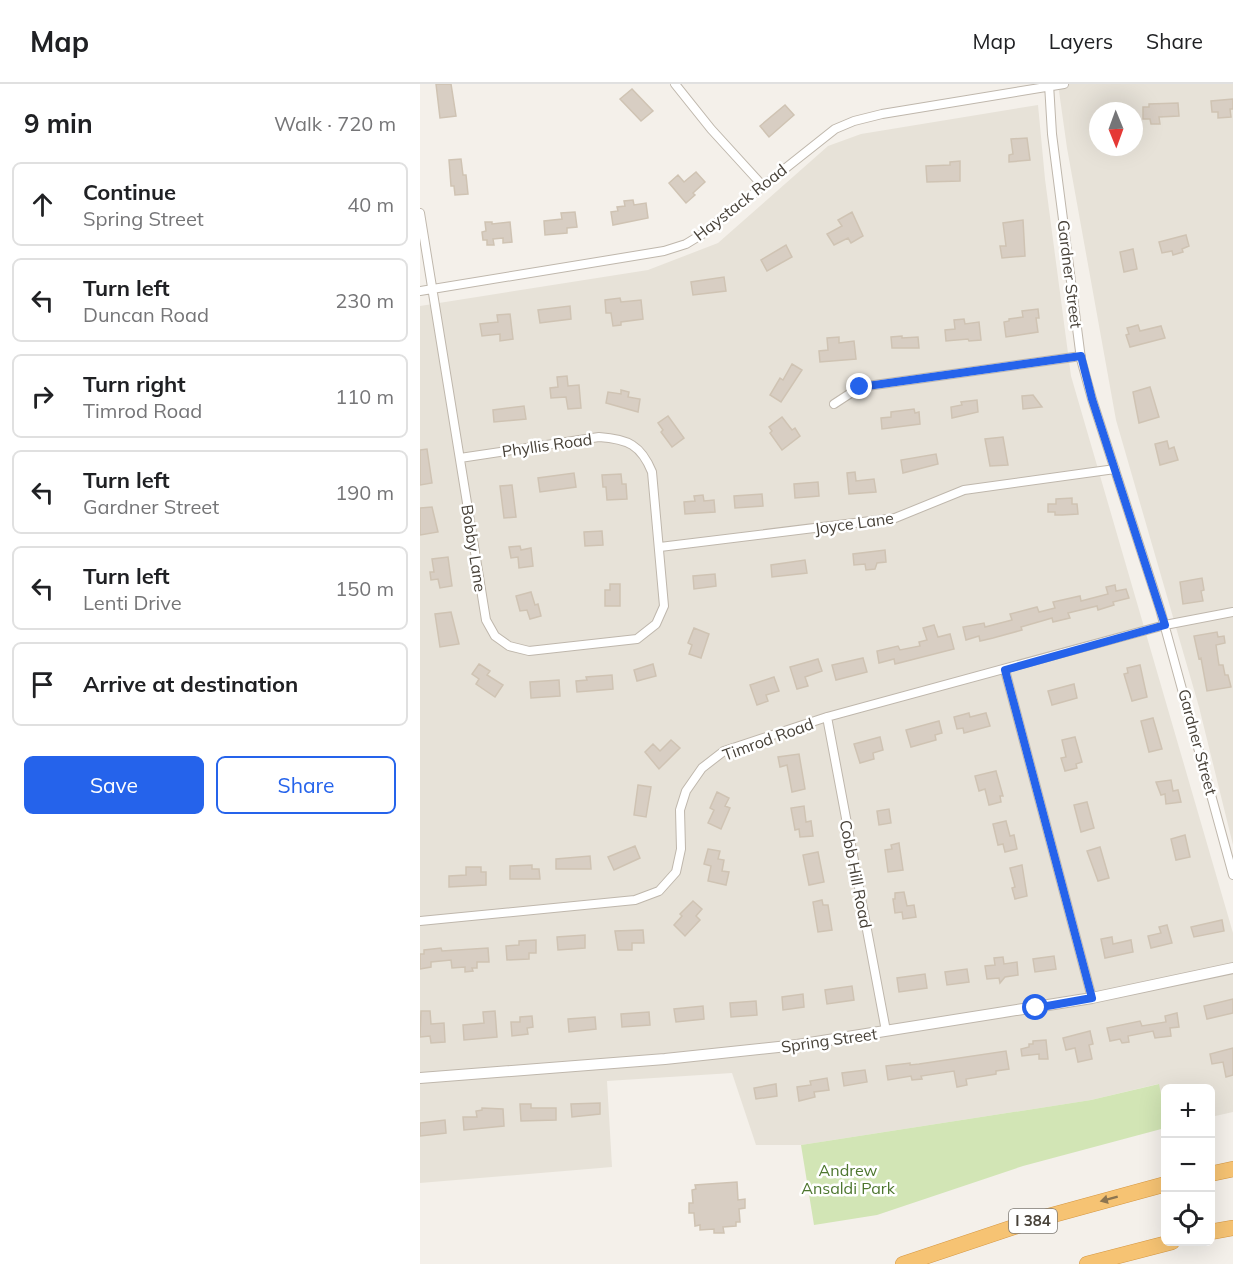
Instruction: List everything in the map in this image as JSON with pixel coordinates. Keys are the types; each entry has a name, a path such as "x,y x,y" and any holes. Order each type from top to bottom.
{"highway":[{"path":"1215,1173 1233,1169"},
{"name":"I 384","path":"903,1264 1018,1225 1161,1185"},
{"path":"1215,1231 1233,1228"},
{"path":"1087,1264 1161,1245"}],"street":[{"path":"675,84 711,129 764,186"},
{"name":"Haystack Road","path":"420,291 664,251 686,244 704,233 835,129 854,121 1064,84"},
{"name":"Gardner Street","path":"1049,85 1052,134 1081,356 1092,399 1165,625 1233,875"},
{"name":"Bobby Lane","path":"420,213 486,620 495,636 509,646 529,651 637,639 656,624 664,606 660,547"},
{"path":"834,404 860,387 1081,356"},
{"name":"Phyllis Road","path":"460,458 599,437 618,439 633,445 646,458 652,472 660,547"},
{"name":"Joyce Lane","path":"660,547 895,518 964,490 1115,469"},
{"name":"Timrod Road","path":"420,921 635,900 659,891 676,872 681,849 680,810 686,791 702,768 724,752 827,717 1165,625 1233,612"},
{"path":"1005,670 1092,998"},
{"name":"Cobb Hill Road","path":"827,717 886,1031"},
{"name":"Spring Street","path":"420,1078 749,1051 1092,998 1233,968"}],"shaded area":[{"path":"1058,84 1233,84 1233,845 1199,707 1116,420 1067,148"},
{"path":"1038,105 1045,179 1071,376 1233,933 1233,1112 1215,1116 1215,1084 1161,1084 1161,1097 1158,1084 1091,1100 801,1145 756,1145 732,1073 607,1081 612,1167 420,1183 420,306 648,270 718,243 828,146 861,134"}],"green space":[{"name":"Andrew Ansaldi Park","path":"1159,1084 1161,1129 1023,1166 877,1215 814,1225 801,1145 1091,1100"}],"building":[{"path":"436,84 451,84 456,116 440,118"},
{"path":"632,89 653,111 641,121 620,99"},
{"path":"1233,99 1233,109 1230,109 1231,117 1218,118 1218,112 1212,112 1211,101"},
{"path":"1178,103 1179,116 1159,117 1160,124 1151,124 1150,119 1143,119 1143,107 1149,107 1149,104"},
{"path":"785,105 794,115 769,137 760,126"},
{"path":"1027,138 1030,160 1009,162 1009,155 1013,154 1011,139"},
{"path":"461,159 468,194 455,195 454,186 451,186 449,160"},
{"path":"960,161 960,181 927,182 926,166 950,165 950,162"},
{"path":"696,172 705,182 686,203 669,183 678,175 684,182"},
{"path":"633,200 634,205 646,203 648,218 613,225 611,212 618,211 617,207 625,206 624,201"},
{"path":"575,212 577,227 567,228 567,233 545,235 544,221 562,219 561,213"},
{"path":"852,212 863,236 851,243 848,238 834,245 827,234 842,226 838,220"},
{"path":"1023,220 1025,256 1002,258 1000,246 1006,246 1003,223"},
{"path":"485,222 492,222 492,224 510,222 512,242 503,243 503,238 493,239 494,245 487,245 487,240 483,240 482,232 486,231"},
{"path":"1186,235 1189,246 1182,249 1183,252 1173,255 1172,251 1162,253 1159,242"},
{"path":"786,245 792,257 767,271 761,260"},
{"path":"1133,249 1137,269 1124,272 1120,252"},
{"path":"724,277 726,291 693,295 691,282"},
{"path":"620,298 621,302 641,300 643,319 621,322 621,325 613,326 611,313 606,313 605,300"},
{"path":"570,306 571,319 540,323 538,310"},
{"path":"1038,309 1039,318 1036,318 1038,332 1006,337 1004,322 1023,317 1022,311"},
{"path":"510,314 513,339 500,341 500,334 482,336 480,324 498,322 497,315"},
{"path":"964,319 965,324 979,322 981,340 946,341 945,330 955,329 954,320"},
{"path":"1138,325 1140,331 1161,326 1165,338 1130,347 1126,335 1129,334 1127,328"},
{"path":"902,336 902,338 918,337 919,348 892,348 891,337"},
{"path":"839,337 839,343 854,341 856,359 820,362 819,351 828,350 827,338"},
{"path":"792,364 802,370 781,402 770,395 780,378 783,380"},
{"path":"567,376 568,386 579,385 581,408 568,409 566,397 551,398 550,388 558,387 557,377"},
{"path":"1150,387 1159,417 1139,423 1133,392"},
{"path":"621,390 629,392 628,397 640,399 638,412 606,403 608,392 621,394"},
{"path":"1033,395 1042,407 1023,409 1022,396"},
{"path":"977,400 978,412 952,418 951,407 962,405 961,402"},
{"path":"524,406 526,419 494,422 493,410"},
{"path":"914,409 915,413 919,412 920,424 882,429 881,418 891,417 891,412"},
{"path":"668,416 684,438 672,447 661,432 663,430 658,423"},
{"path":"782,417 792,430 795,428 800,436 782,450 770,433 772,431 769,427"},
{"path":"1003,437 1008,465 990,466 985,439"},
{"path":"1167,441 1169,449 1174,447 1178,460 1160,465 1155,444"},
{"path":"427,449 432,483 420,485 420,450"},
{"path":"936,454 938,464 903,473 901,460"},
{"path":"855,472 856,481 874,479 876,492 849,494 847,473"},
{"path":"574,473 576,487 540,492 538,478"},
{"path":"621,474 622,484 626,484 627,499 607,500 602,475"},
{"path":"818,482 819,496 795,498 794,484"},
{"path":"512,485 516,517 504,518 500,486"},
{"path":"762,494 763,506 735,508 734,496"},
{"path":"703,495 704,501 714,500 715,512 685,514 684,502 695,501 694,496"},
{"path":"1072,498 1072,504 1077,504 1078,514 1055,515 1055,512 1048,512 1048,504 1056,504 1056,499"},
{"path":"432,507 438,532 420,535 420,508"},
{"path":"602,531 603,545 585,546 584,532"},
{"path":"520,546 521,550 531,548 533,566 519,568 518,557 511,558 509,547"},
{"path":"885,550 886,562 877,563 875,569 866,570 865,564 854,565 853,554"},
{"path":"448,557 452,586 440,588 438,579 431,580 430,572 434,572 432,559"},
{"path":"805,560 807,573 772,577 771,565"},
{"path":"715,574 716,586 694,589 693,576"},
{"path":"1202,578 1203,601 1183,604 1180,582"},
{"path":"610,584 620,584 620,606 605,606 605,590 610,590"},
{"path":"1115,585 1116,591 1126,589 1129,598 1113,602 1114,605 1098,610 1097,606 1068,613 1070,618 1053,622 1052,618 993,638 980,641 979,636 966,640 963,627 984,623 985,627 1012,620 1010,614 1037,607 1039,612 1055,608 1053,602 1080,596 1081,601 1108,594 1106,587"},
{"path":"531,592 535,605 538,604 541,616 530,619 527,610 520,611 516,596"},
{"path":"451,612 459,644 440,647 435,614"},
{"path":"934,625 938,637 950,634 954,649 895,664 894,659 879,663 877,651 898,646 900,650 920,646 919,642 927,640 923,628"},
{"path":"694,628 709,634 701,658 689,654 692,645 688,643"},
{"path":"1217,632 1218,637 1224,636 1225,643 1216,645 1219,665 1223,665 1231,687 1207,691 1194,636"},
{"path":"863,658 867,672 836,680 832,665"},
{"path":"818,659 822,671 805,677 808,686 797,689 790,667"},
{"path":"479,664 490,671 487,675 503,685 495,697 476,684 479,679 472,674"},
{"path":"653,664 656,676 637,681 634,670"},
{"path":"1140,665 1147,697 1132,701 1124,674 1128,673 1127,668"},
{"path":"612,675 613,689 577,692 576,681 587,680 586,677"},
{"path":"774,677 779,691 766,695 768,701 757,705 750,685"},
{"path":"559,680 560,696 531,698 530,682"},
{"path":"1074,684 1077,698 1052,705 1048,691"},
{"path":"969,713 970,717 986,713 990,726 964,733 963,728 957,729 954,717"},
{"path":"1153,718 1162,749 1149,752 1141,721"},
{"path":"939,721 942,733 935,735 936,740 911,747 906,730"},
{"path":"880,737 883,750 873,753 874,759 860,763 854,744"},
{"path":"1075,737 1082,762 1076,764 1077,768 1065,771 1061,758 1066,757 1062,740"},
{"path":"671,740 680,748 659,769 645,752 653,744 660,751"},
{"path":"799,754 805,789 792,792 787,765 780,767 778,757"},
{"path":"996,771 1003,796 1000,796 1001,802 989,805 985,789 979,791 975,776"},
{"path":"1171,780 1173,791 1178,790 1181,802 1166,804 1165,794 1161,795 1156,782"},
{"path":"638,785 651,787 646,817 634,815"},
{"path":"717,792 729,798 725,806 730,808 721,829 708,823 714,810 710,808"},
{"path":"1087,802 1094,828 1081,832 1074,805"},
{"path":"804,806 806,822 811,821 813,836 800,837 799,829 795,830 791,808"},
{"path":"889,809 891,823 879,825 877,811"},
{"path":"1006,821 1010,836 1014,835 1017,849 1005,852 1003,844 998,845 993,824"},
{"path":"1185,835 1190,857 1176,860 1171,839"},
{"path":"899,843 903,870 888,872 885,850 892,849 891,845"},
{"path":"635,846 640,858 614,870 608,857"},
{"path":"1100,847 1109,878 1098,881 1087,851"},
{"path":"708,849 720,851 718,859 724,860 722,871 729,872 726,885 708,881 711,866 704,864"},
{"path":"818,852 824,882 809,885 803,855"},
{"path":"590,856 591,869 556,869 556,859"},
{"path":"532,865 532,869 539,869 540,879 510,879 510,866"},
{"path":"1022,865 1027,896 1015,899 1012,888 1015,887 1010,868"},
{"path":"466,867 481,867 481,872 486,872 486,885 449,887 449,876 466,875"},
{"path":"904,892 907,906 914,905 916,917 903,919 902,912 895,913 893,899 895,899 895,893"},
{"path":"822,900 823,905 828,905 832,930 818,932 813,902"},
{"path":"693,901 702,909 696,916 700,920 685,936 674,925 682,916 680,914"},
{"path":"1222,920 1224,931 1194,937 1191,927"},
{"path":"1167,925 1172,943 1151,948 1148,936 1161,933 1159,927"},
{"path":"643,930 644,943 632,943 632,950 618,950 615,931"},
{"path":"585,935 585,948 558,950 557,937"},
{"path":"1112,937 1113,944 1131,940 1133,952 1105,958 1101,939"},
{"path":"536,940 536,953 529,953 529,959 507,960 506,946 519,945 519,941"},
{"path":"441,948 442,951 488,948 489,962 477,962 477,968 465,972 465,967 452,968 451,960 431,962 431,967 420,969 420,954 424,954 424,950"},
{"path":"1054,956 1056,969 1035,972 1033,959"},
{"path":"1003,957 1004,964 1017,962 1018,975 1005,977 1000,983 999,978 987,979 985,966 995,965 994,958"},
{"path":"967,969 969,982 947,985 945,972"},
{"path":"925,974 927,988 899,992 897,978"},
{"path":"852,986 854,1000 827,1004 825,990"},
{"path":"803,994 804,1007 783,1010 782,997"},
{"path":"1233,999 1233,1013 1207,1019 1204,1006"},
{"path":"756,1001 757,1015 731,1017 730,1003"},
{"path":"703,1006 704,1019 676,1022 674,1009"},
{"path":"421,1011 430,1011 431,1024 444,1023 445,1042 431,1043 430,1036 420,1037"},
{"path":"495,1011 497,1037 464,1040 463,1025 484,1023 483,1012"},
{"path":"649,1012 650,1025 622,1027 621,1014"},
{"path":"1177,1013 1179,1027 1170,1028 1171,1036 1155,1038 1153,1031 1128,1036 1129,1042 1122,1043 1120,1039 1110,1041 1107,1028 1140,1021 1142,1026 1166,1022 1165,1016"},
{"path":"532,1016 533,1027 527,1028 528,1034 512,1036 511,1022 520,1022 520,1017"},
{"path":"595,1017 596,1029 569,1032 568,1019"},
{"path":"1090,1031 1093,1044 1089,1045 1092,1059 1078,1062 1075,1048 1066,1050 1063,1038"},
{"path":"1046,1040 1048,1059 1039,1059 1039,1054 1022,1056 1021,1049 1029,1047 1033,1041"},
{"path":"1233,1048 1233,1075 1226,1077 1223,1062 1212,1064 1210,1054"},
{"path":"1006,1051 1009,1069 996,1071 996,1074 966,1079 967,1085 957,1087 954,1071 921,1076 922,1079 912,1080 911,1076 888,1080 886,1066 919,1064"},
{"path":"865,1070 867,1082 844,1086 842,1073"},
{"path":"827,1078 829,1090 814,1092 815,1097 799,1101 797,1087 811,1085 810,1081"},
{"path":"776,1084 777,1096 756,1099 754,1088"},
{"path":"600,1103 600,1114 572,1117 571,1104"},
{"path":"520,1104 531,1104 531,1108 556,1108 556,1120 521,1121"},
{"path":"482,1108 503,1109 504,1126 464,1130 463,1117 477,1117 476,1111"},
{"path":"445,1120 446,1133 420,1136 420,1123"},
{"path":"737,1182 738,1200 745,1199 745,1208 739,1209 740,1222 736,1222 736,1226 723,1227 724,1233 714,1233 714,1229 700,1230 700,1225 695,1226 694,1213 689,1213 689,1203 693,1203 692,1190 696,1189 695,1185"}],"route":[{"path":"860,387 1081,356 1092,399 1165,625 1005,670 1092,998 1036,1008"}]}
